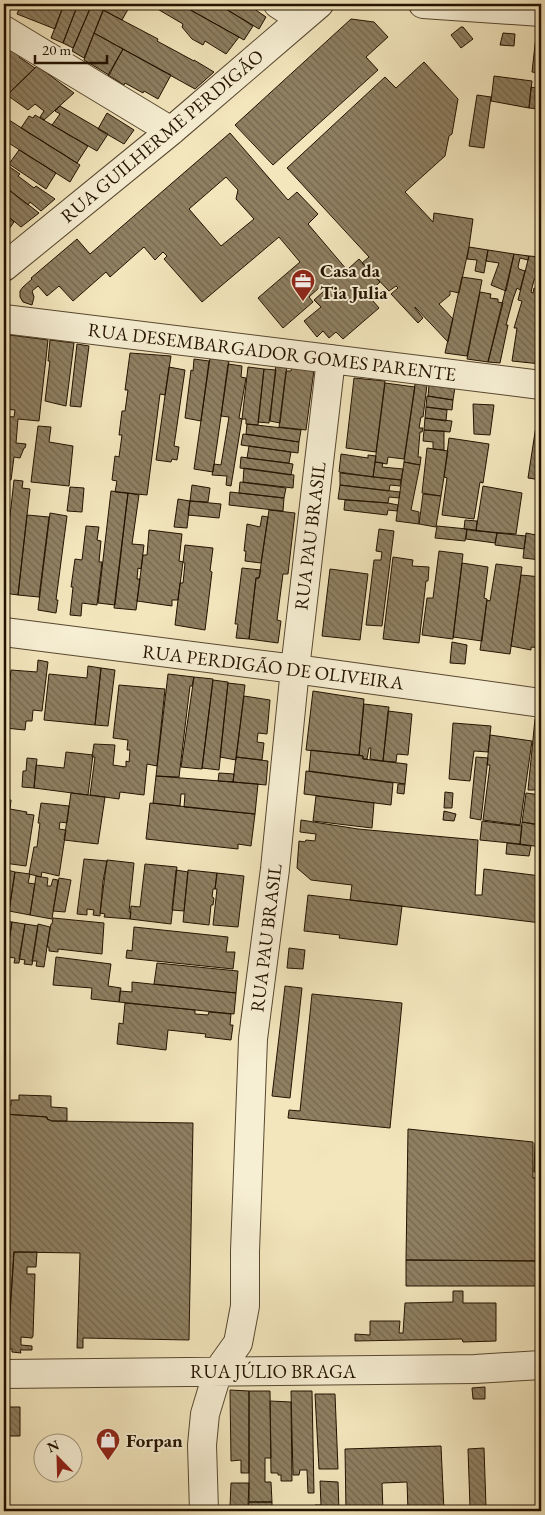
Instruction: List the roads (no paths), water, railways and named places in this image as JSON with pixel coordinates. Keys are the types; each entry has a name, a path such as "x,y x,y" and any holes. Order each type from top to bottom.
{"street":[{"path":"278,4 310,11"},
{"path":"423,4 541,12"},
{"name":"RUA GUILHERME PERDIGÃO","path":"4,267 171,131 310,11"},
{"path":"4,30 171,131"},
{"name":"RUA DESEMBARGADOR GOMES PARENTE","path":"4,319 541,385"},
{"name":"RUA PAU BRASIL","path":"204,1511 202,1445 205,1414 218,1371 238,1342 245,1306 245,1251 253,1039 275,870 295,669 331,359"},
{"name":"RUA PERDIGÃO DE OLIVEIRA","path":"4,632 541,703"},
{"name":"RUA JÚLIO BRAGA","path":"4,1374 475,1369 541,1366"}],"place":[{"name":"Casa da Tia Julia","path":"303,302"},
{"name":"Forpan","path":"108,1461"}]}
